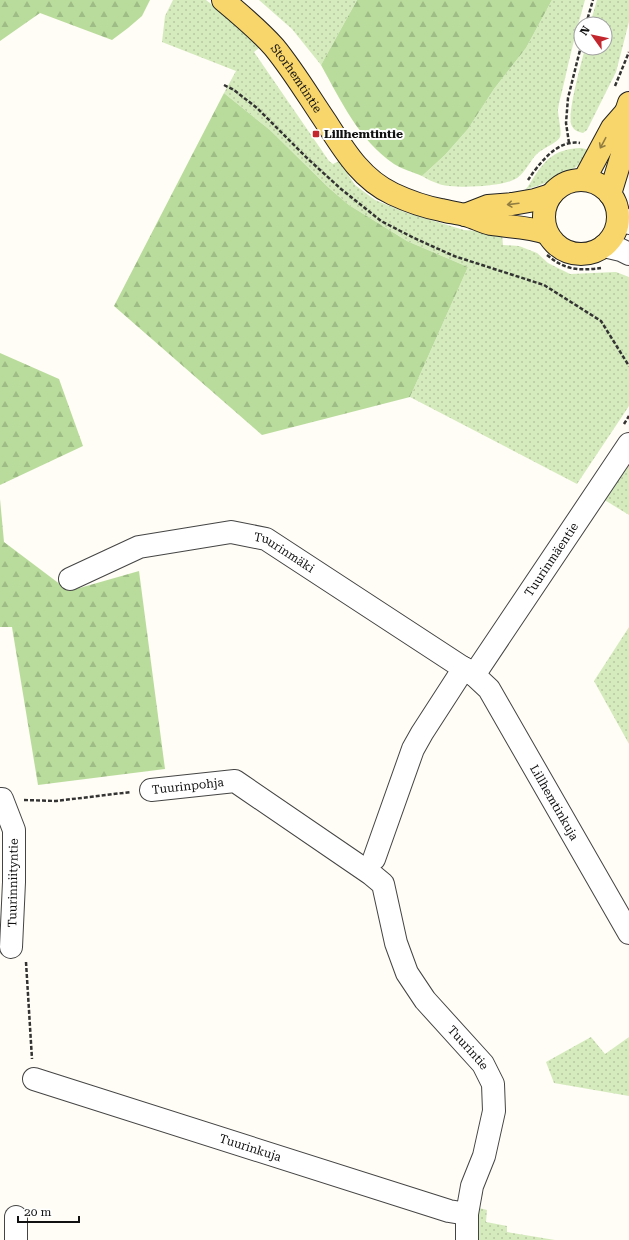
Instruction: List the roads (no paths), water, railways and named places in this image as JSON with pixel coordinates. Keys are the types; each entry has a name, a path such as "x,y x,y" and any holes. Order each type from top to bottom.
{"main road":[{"name":"Storhemtintie","path":"223,0 248,20 274,47 345,152 363,173 377,185 397,196 440,210 465,215 487,223 511,228 534,229 547,232"},
{"path":"584,180 612,128 628,107"},
{"path":"610,194 618,171 628,132 628,107"},
{"path":"584,180 593,182 610,194 623,219 617,226 612,237 604,246 584,254 573,253 562,249 553,242 544,223 544,213 546,204 551,195 560,187 571,181 584,180"},
{"path":"465,215 488,206 535,200 551,195"}],"street":[{"path":"604,246 621,250 629,254"},
{"name":"Tuurinmäentie","path":"372,866 413,749 422,733 469,672 629,444"},
{"name":"Tuurinmäki","path":"70,579 139,547 231,532 266,539 469,672"},
{"name":"Lillhemtinkuja","path":"469,672 489,690 493,696 629,933"},
{"name":"Tuurinpohja","path":"151,790 235,781 372,866"},
{"name":"Tuurinniityntie","path":"1,799 14,830 14,882 11,946"},
{"name":"Tuurintie","path":"372,866 383,884 396,943 407,973 425,1000 483,1064 493,1084 494,1112 484,1156 472,1186 467,1214 467,1240"},
{"name":"Tuurinkuja","path":"34,1080 449,1211 467,1214"},
{"path":"16,1217 16,1240"}],"place":[{"name":"Lillhemtintie","path":"316,134"}]}
